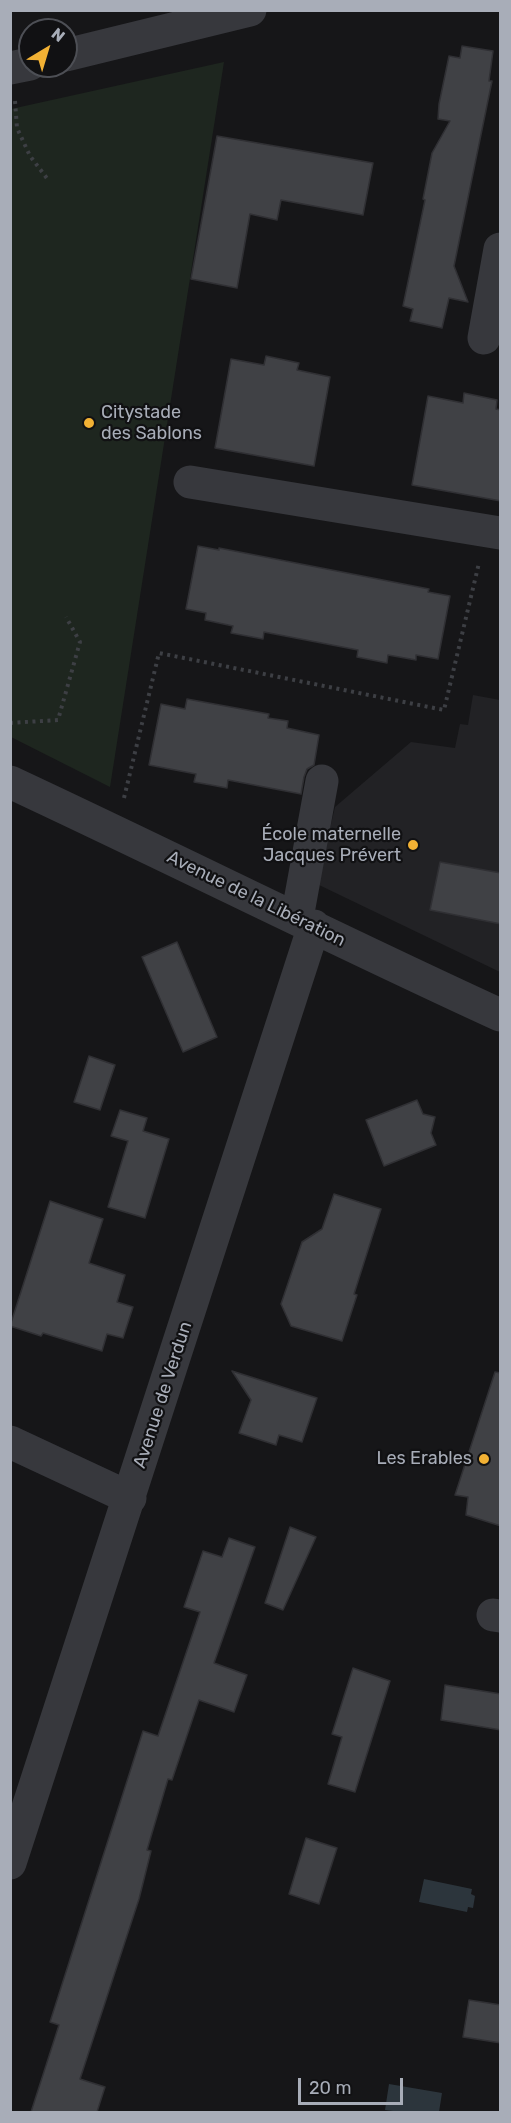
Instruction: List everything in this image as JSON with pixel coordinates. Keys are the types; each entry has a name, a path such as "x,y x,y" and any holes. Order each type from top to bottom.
{"street":[{"path":"78,52 250,10"},
{"path":"484,338 497,289 501,249"},
{"path":"190,482 494,532"},
{"name":"Avenue de Verdun","path":"10,1863 130,1498 306,922 322,781"},
{"name":"Avenue de la Libération","path":"10,782 306,922 389,964 501,1015"},
{"path":"10,1442 130,1498"}],"path":[{"path":"18,67 17,128 30,156 49,181"},
{"path":"116,831 159,653 444,710 494,532"},
{"path":"10,723 58,720 80,642 66,617"}],"shaded area":[{"name":"Citystade des Sablons","path":"224,62 110,787 11,737 11,109"},
{"name":"École maternelle Jacques Prévert","path":"473,695 500,700 500,972 317,884 335,807 411,742 455,748 460,724 468,725"},
{"path":"424,1879 472,1889 471,1894 475,1896 473,1908 468,1907 467,1912 419,1902"},
{"path":"389,2084 442,2093 439,2112 385,2110"}],"building":[{"path":"462,46 493,51 489,81 492,81 454,266 468,302 449,298 442,328 410,321 413,309 403,306 425,200 423,199 432,153 450,121 438,119 449,56 460,58"},
{"path":"217,136 373,163 363,215 281,200 277,220 250,214 237,288 191,279"},
{"path":"266,356 299,363 297,370 330,377 314,466 215,448 231,359 264,365"},
{"path":"464,393 497,400 496,409 501,410 501,501 412,485 428,396 463,403"},
{"path":"198,546 219,550 219,548 429,589 428,592 450,596 438,659 416,655 416,660 388,655 387,663 357,657 358,650 264,632 263,639 231,633 233,626 205,620 206,613 186,609"},
{"path":"187,699 269,714 268,718 288,721 287,728 319,735 314,765 307,769 301,794 228,780 227,788 194,782 196,774 149,765 161,704 185,709"},
{"path":"440,862 501,873 501,924 430,910"},
{"path":"177,942 217,1037 183,1052 142,957"},
{"path":"89,1056 115,1065 100,1110 74,1102"},
{"path":"417,1100 423,1114 435,1117 431,1133 436,1145 384,1166 366,1120"},
{"path":"120,1110 147,1118 143,1131 169,1139 145,1218 108,1207 128,1141 111,1136"},
{"path":"334,1194 381,1209 354,1294 357,1295 342,1341 291,1326 281,1304 302,1242 322,1229"},
{"path":"50,1201 103,1219 89,1263 125,1275 117,1302 133,1307 123,1338 107,1334 102,1351 43,1333 41,1336 10,1326"},
{"path":"232,1371 317,1398 302,1442 279,1435 276,1445 239,1433 251,1400"},
{"name":"Les Erables","path":"495,1372 501,1373 501,1526 466,1515 468,1497 455,1495"},
{"path":"290,1527 316,1537 283,1610 265,1603"},
{"path":"229,1538 255,1547 214,1663 247,1675 234,1712 199,1700 172,1780 168,1779 147,1850 151,1851 139,1899 80,2079 105,2087 97,2112 31,2112 59,2025 50,2022 143,1731 158,1736 200,1612 184,1607 203,1551 222,1557"},
{"path":"353,1668 390,1681 355,1792 328,1784 342,1737 332,1734"},
{"path":"445,1685 501,1694 501,1730 441,1720"},
{"path":"306,1838 337,1848 319,1904 289,1894"},
{"path":"469,2000 501,2005 501,2043 463,2037"}],"place":[{"name":"Citystade des Sablons","path":"89,423"},
{"name":"École maternelle Jacques Prévert","path":"413,845"},
{"name":"Les Erables","path":"484,1459"}]}
